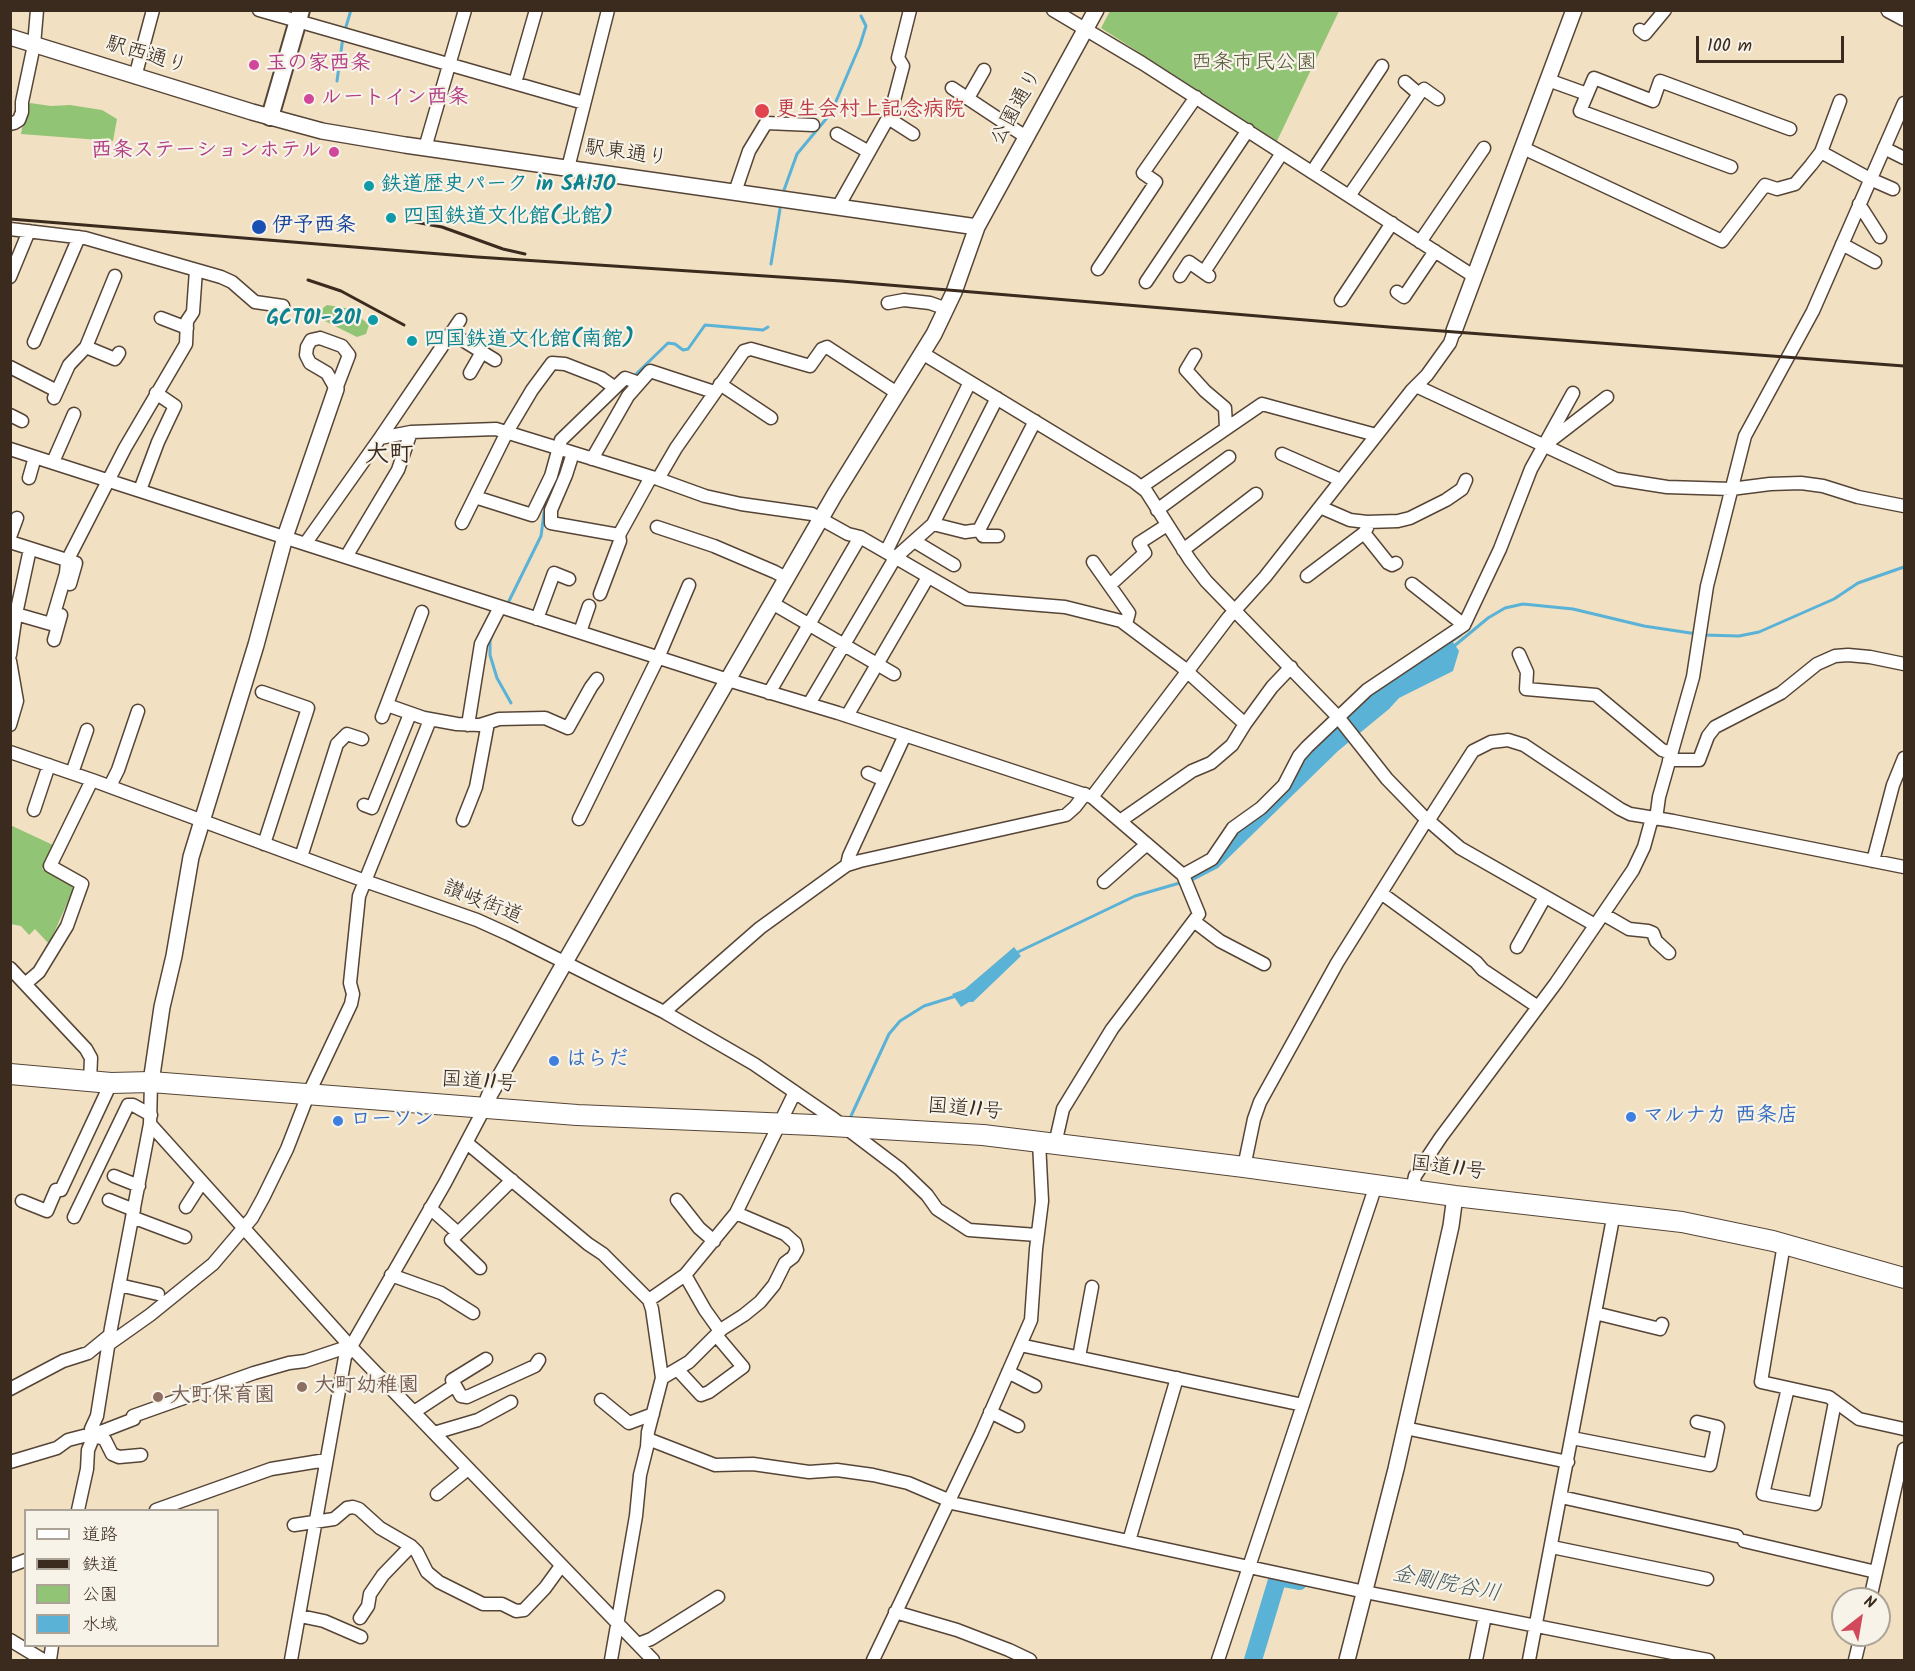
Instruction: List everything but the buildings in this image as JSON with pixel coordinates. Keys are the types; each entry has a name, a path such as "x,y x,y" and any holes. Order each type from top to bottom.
{"highway":[{"name":"国道11号","path":"10,1074 111,1083 151,1082 576,1115 983,1135 1455,1196 1682,1222 1784,1244 1905,1278"}],"main road":[{"path":"270,117 299,16"}],"street":[{"path":"10,123 19,120 22,112 34,45 37,10"},
{"path":"135,76 153,10"},
{"path":"259,10 299,16 343,33 584,103"},
{"path":"425,148 465,10"},
{"path":"515,83 536,10"},
{"path":"568,168 608,10"},
{"path":"838,207 888,118 903,66 898,58 910,10"},
{"path":"1053,10 1196,97 1475,277"},
{"name":"公園通り","path":"484,1109 490,1094 565,962 786,578 922,353 946,309 977,227 1096,10"},
{"path":"664,1012 760,928 847,865 1066,815 1088,796 1450,343 1574,10"},
{"path":"1640,30 1645,34 1665,10"},
{"path":"1889,10 1905,18"},
{"name":"駅西通り","path":"10,38 270,117"},
{"path":"1312,172 1382,66"},
{"path":"968,98 984,70"},
{"path":"1731,167 1580,111 1594,78 1653,101 1660,81 1791,129"},
{"path":"1548,80 1587,94"},
{"path":"1405,82 1419,94"},
{"path":"952,88 1026,137"},
{"path":"1349,196 1419,94 1424,89 1438,99"},
{"path":"1098,269 1156,182 1143,173 1196,97"},
{"path":"1523,148 1722,241 1765,185 1777,189 1795,184 1821,152 1840,101"},
{"path":"1412,1190 1415,1176 1441,1137 1595,926 1633,870 1644,847 1694,677 1707,586 1745,436 1813,310 1905,103"},
{"name":"駅東通り","path":"270,117 322,131 425,148 977,227"},
{"path":"888,118 913,134"},
{"path":"735,192 749,151 766,123 813,125"},
{"path":"1146,282 1248,130"},
{"path":"837,134 869,152"},
{"path":"1420,242 1484,148"},
{"path":"1884,148 1905,158"},
{"path":"1821,152 1893,189"},
{"path":"1180,276 1189,262 1207,274 1282,153"},
{"path":"1859,204 1880,237"},
{"path":"1341,300 1392,223"},
{"path":"10,229 79,237 196,270 231,282 255,302 283,306"},
{"path":"10,277 29,231"},
{"path":"34,342 79,237"},
{"path":"1842,244 1875,262"},
{"path":"1397,292 1404,297 1435,251"},
{"path":"16,614 51,624 66,573 67,561 108,480 186,344 187,321 193,312 196,270"},
{"path":"10,367 56,395 69,365 86,347 115,276"},
{"path":"888,303 904,300 930,303 946,309"},
{"path":"161,318 187,328"},
{"path":"305,544 460,320"},
{"path":"451,333 495,360"},
{"path":"78,1509 87,1469 91,1429 97,1416 119,1285 151,1120 151,1082 162,1007 174,956 185,886 201,820 256,645 285,537 336,389 348,362 348,351 342,346 320,338 310,340 306,355 310,363 327,373 336,389"},
{"path":"86,347 115,359 119,353"},
{"path":"600,594 620,541 619,535 654,478 744,351 751,349 810,366 822,349 827,347 897,393"},
{"path":"470,373 482,352"},
{"path":"922,353 1146,491 1206,581 1339,718 1387,780 1427,820 1460,848 1595,926"},
{"path":"1195,356 1186,370 1197,384 1225,408 1226,428"},
{"path":"327,373 338,372 348,362"},
{"path":"462,523 507,432 532,390 552,363 565,364 602,378 614,387"},
{"path":"619,535 551,523 551,510 566,475 561,440 614,387 634,381 650,370 717,388 771,418"},
{"path":"592,459 628,396 634,381"},
{"path":"809,704 844,645 890,555 970,382"},
{"path":"1416,386 1616,479 1667,487 1731,489 1801,483 1823,486 1858,497 1905,506"},
{"path":"140,490 158,442 175,406 156,393"},
{"path":"1185,879 1212,859 1233,828 1261,808 1284,785 1299,756 1380,680 1464,625 1500,549 1531,470 1573,393"},
{"path":"1544,446 1607,397"},
{"path":"890,555 914,541 933,524 997,398"},
{"path":"1141,487 1262,405 1376,435"},
{"path":"10,414 22,421"},
{"path":"53,462 74,414"},
{"path":"979,530 1035,421"},
{"path":"380,438 411,432 496,429 705,496 741,504 812,514 848,534 860,537 967,599 1065,606 1102,615 1126,624 1187,672 1245,724"},
{"path":"346,557 398,470 411,432"},
{"path":"10,449 658,658 847,716 1088,796 1148,844 1185,879 1199,914 1195,922 1112,1029 1063,1109 1047,1143 1031,1320 873,1660"},
{"path":"475,497 532,515 564,451"},
{"path":"1282,454 1341,480"},
{"path":"28,478 35,457"},
{"path":"1158,510 1229,457"},
{"path":"1307,576 1366,527 1410,518 1446,500 1462,489 1466,480"},
{"path":"1184,550 1256,494"},
{"path":"1320,507 1366,527 1388,563 1392,565 1396,562"},
{"path":"10,537 17,518"},
{"path":"933,524 965,532 979,530"},
{"path":"1110,585 1145,553 1139,543 1167,525"},
{"path":"657,527 714,546 786,578"},
{"path":"979,530 983,536 998,536"},
{"path":"770,693 860,537"},
{"path":"914,541 954,565"},
{"path":"10,543 76,563 54,640"},
{"path":"10,655 30,549"},
{"path":"1093,561 1129,613 1126,624"},
{"path":"537,619 554,573 569,579"},
{"path":"847,716 928,577"},
{"path":"1412,584 1464,625"},
{"path":"579,819 658,658 689,585"},
{"path":"772,603 894,674"},
{"path":"580,632 589,606"},
{"path":"468,725 481,644 505,608"},
{"path":"422,612 384,711 468,725 499,720 545,718 568,728 597,680"},
{"path":"1519,654 1527,672 1526,689 1596,695 1670,757 1699,760 1707,736 1714,727 1781,693 1817,664 1834,656 1870,657 1905,664"},
{"path":"10,661 16,701 10,725"},
{"path":"1120,821 1192,771 1211,763 1233,745 1272,687 1291,667"},
{"path":"262,692 308,708 264,844"},
{"path":"110,786 118,770 138,711"},
{"path":"364,805 372,808 411,714"},
{"path":"10,1389 63,1361 88,1353 150,1315 213,1264 252,1218 278,1169 308,1095 351,1004 353,994 350,983 359,896 430,720"},
{"path":"463,820 476,787 488,723"},
{"path":"72,772 87,730"},
{"path":"301,857 337,744 348,734 362,739"},
{"path":"847,865 905,735"},
{"path":"1244,1167 1260,1102 1336,963 1473,752 1491,742 1508,740 1533,750 1620,810 1638,816 1905,867"},
{"name":"讃岐街道","path":"10,752 72,772 365,881 477,920 565,962 713,1039 845,1127 900,1169 927,1195 937,1209 969,1230 1037,1235"},
{"path":"1873,861 1893,785 1905,758"},
{"path":"34,810 49,765"},
{"path":"868,773 884,780"},
{"path":"25,984 39,972 67,926 82,885 50,866 93,780"},
{"path":"1104,882 1148,844"},
{"path":"1381,893 1476,962 1483,970 1538,1007"},
{"path":"1517,947 1545,897"},
{"path":"1603,914 1629,929 1653,933 1656,941 1669,953"},
{"path":"1195,922 1220,941 1264,964"},
{"path":"10,968 86,1049 91,1058 90,1081"},
{"path":"22,1202 47,1211 56,1190 61,1190 111,1083"},
{"path":"649,1300 686,1275 736,1213 795,1092"},
{"path":"74,1216 81,1190 102,1146 128,1105 133,1105 151,1120 202,1182 350,1346 653,1660"},
{"path":"291,1660 317,1523 342,1367 350,1346 430,1209 484,1109"},
{"path":"467,1143 603,1254 649,1300 652,1309 662,1378 640,1475 636,1516 611,1660"},
{"path":"114,1176 138,1186"},
{"path":"480,1268 451,1240 512,1180"},
{"path":"185,1207 202,1182"},
{"path":"1218,1660 1376,1185"},
{"path":"1347,1660 1405,1428 1451,1226 1455,1196"},
{"path":"109,1200 133,1214 185,1236"},
{"path":"677,1200 699,1228 714,1241"},
{"path":"430,1209 458,1233"},
{"path":"662,1378 689,1362 718,1333 760,1302 774,1285 779,1271 797,1250 795,1243 785,1234 736,1213"},
{"path":"1529,1660 1614,1213"},
{"path":"1784,1244 1761,1382 1829,1397 1859,1419 1905,1429"},
{"path":"391,1275 441,1293 473,1313"},
{"path":"677,1369 701,1395 709,1392 743,1367 718,1333 686,1275"},
{"path":"119,1285 158,1294"},
{"path":"1079,1358 1092,1287"},
{"path":"1595,1313 1660,1329 1662,1324"},
{"path":"1020,1345 1303,1405"},
{"path":"10,1462 57,1448 68,1440 92,1436 134,1419 133,1416 254,1373 305,1361 350,1346"},
{"path":"486,1359 452,1380 461,1396 467,1397 535,1366 539,1360"},
{"path":"1008,1372 1035,1386"},
{"path":"1129,1541 1177,1378"},
{"path":"414,1412 455,1385"},
{"path":"1788,1388 1763,1494 1815,1503 1835,1402"},
{"path":"601,1400 629,1423 653,1414"},
{"path":"434,1433 478,1420 511,1402"},
{"path":"990,1412 1018,1426"},
{"path":"1572,1438 1710,1466 1718,1427 1697,1422"},
{"path":"1405,1428 1568,1462"},
{"path":"92,1436 105,1440 112,1454 119,1457 141,1455"},
{"path":"648,1439 715,1465 753,1464 809,1472 837,1470 873,1475 908,1483 948,1501 1365,1592 1708,1660"},
{"path":"1873,1587 1905,1449"},
{"path":"159,1509 271,1469 326,1460"},
{"path":"437,1494 468,1469"},
{"path":"1561,1497 1741,1538 1876,1572"},
{"path":"294,1525 334,1520 347,1508 359,1509 380,1528 411,1546 417,1552 427,1572 439,1582 483,1604 502,1604 516,1611 524,1610 545,1588 561,1566"},
{"path":"360,1618 368,1606 370,1594 383,1575 411,1546"},
{"path":"1552,1547 1707,1579"},
{"path":"640,1647 716,1603"},
{"path":"895,1612 967,1634 1030,1660"},
{"path":"300,1616 324,1621 361,1637"},
{"path":"1476,1660 1485,1617"},
{"path":"10,1640 43,1660"}],"green space":[{"name":"西条市民公園","path":"1110,10 1339,11 1277,141 1101,28"},
{"path":"30,103 51,106 70,105 102,110 117,119 113,141 21,134"},
{"path":"327,305 351,309 369,325 366,334 357,337 323,320 321,315 323,308"},
{"path":"10,825 53,845 42,869 72,886 73,890 49,944 35,929 29,935 21,926 11,924"}],"water":[{"path":"1462,632 1462,636 1453,642 1459,651 1453,671 1399,698 1338,751 1218,868 1191,882 1192,876 1294,777 1307,755 1370,693"},
{"path":"1014,947 1021,956 973,1002 961,1007 952,994 965,989"}],"waterway":[{"path":"345,30 351,10"},
{"path":"784,190 797,154 831,113 866,26 861,16"},
{"path":"337,81 343,37"},
{"path":"771,264 780,209"},
{"path":"634,376 668,343 675,344 683,350 688,349 705,325 763,330 768,327"},
{"path":"507,605 541,536 544,513 558,473"},
{"path":"1703,635 1739,636 1759,632 1834,599 1858,583 1904,567"},
{"path":"1453,647 1488,618 1505,608 1523,604 1573,609 1644,626 1697,634"},
{"path":"492,635 490,655 497,678 511,703"},
{"path":"1016,953 1135,896 1183,882"},
{"path":"851,1116 889,1034 900,1021 924,1006 956,996"},
{"name":"金剛院谷川","path":"1253,1660 1278,1577 1299,1581"}],"railway":[{"path":"10,219 477,257 841,281 1389,327 1904,366"},
{"path":"415,222 442,227 503,249 525,254"},
{"path":"308,280 341,291 404,325"}],"place":[{"name":"玉の家西条","path":"254,65"},
{"name":"ルートイン西条","path":"309,99"},
{"name":"更生会村上記念病院","path":"762,111"},
{"name":"西条ステーションホテル","path":"334,152"},
{"name":"鉄道歴史パーク in SAIJO","path":"369,186"},
{"name":"四国鉄道文化館(北館)","path":"391,218"},
{"name":"伊予西条","path":"259,227"},
{"name":"GCT01-201","path":"373,320"},
{"name":"四国鉄道文化館(南館)","path":"412,341"},
{"name":"はらだ","path":"554,1061"},
{"name":"マルナカ 西条店","path":"1631,1117"},
{"name":"ローソン","path":"338,1121"},
{"name":"大町幼稚園","path":"302,1387"},
{"name":"大町保育園","path":"158,1397"}],"district":[{"name":"大町","path":"389,457"}]}
